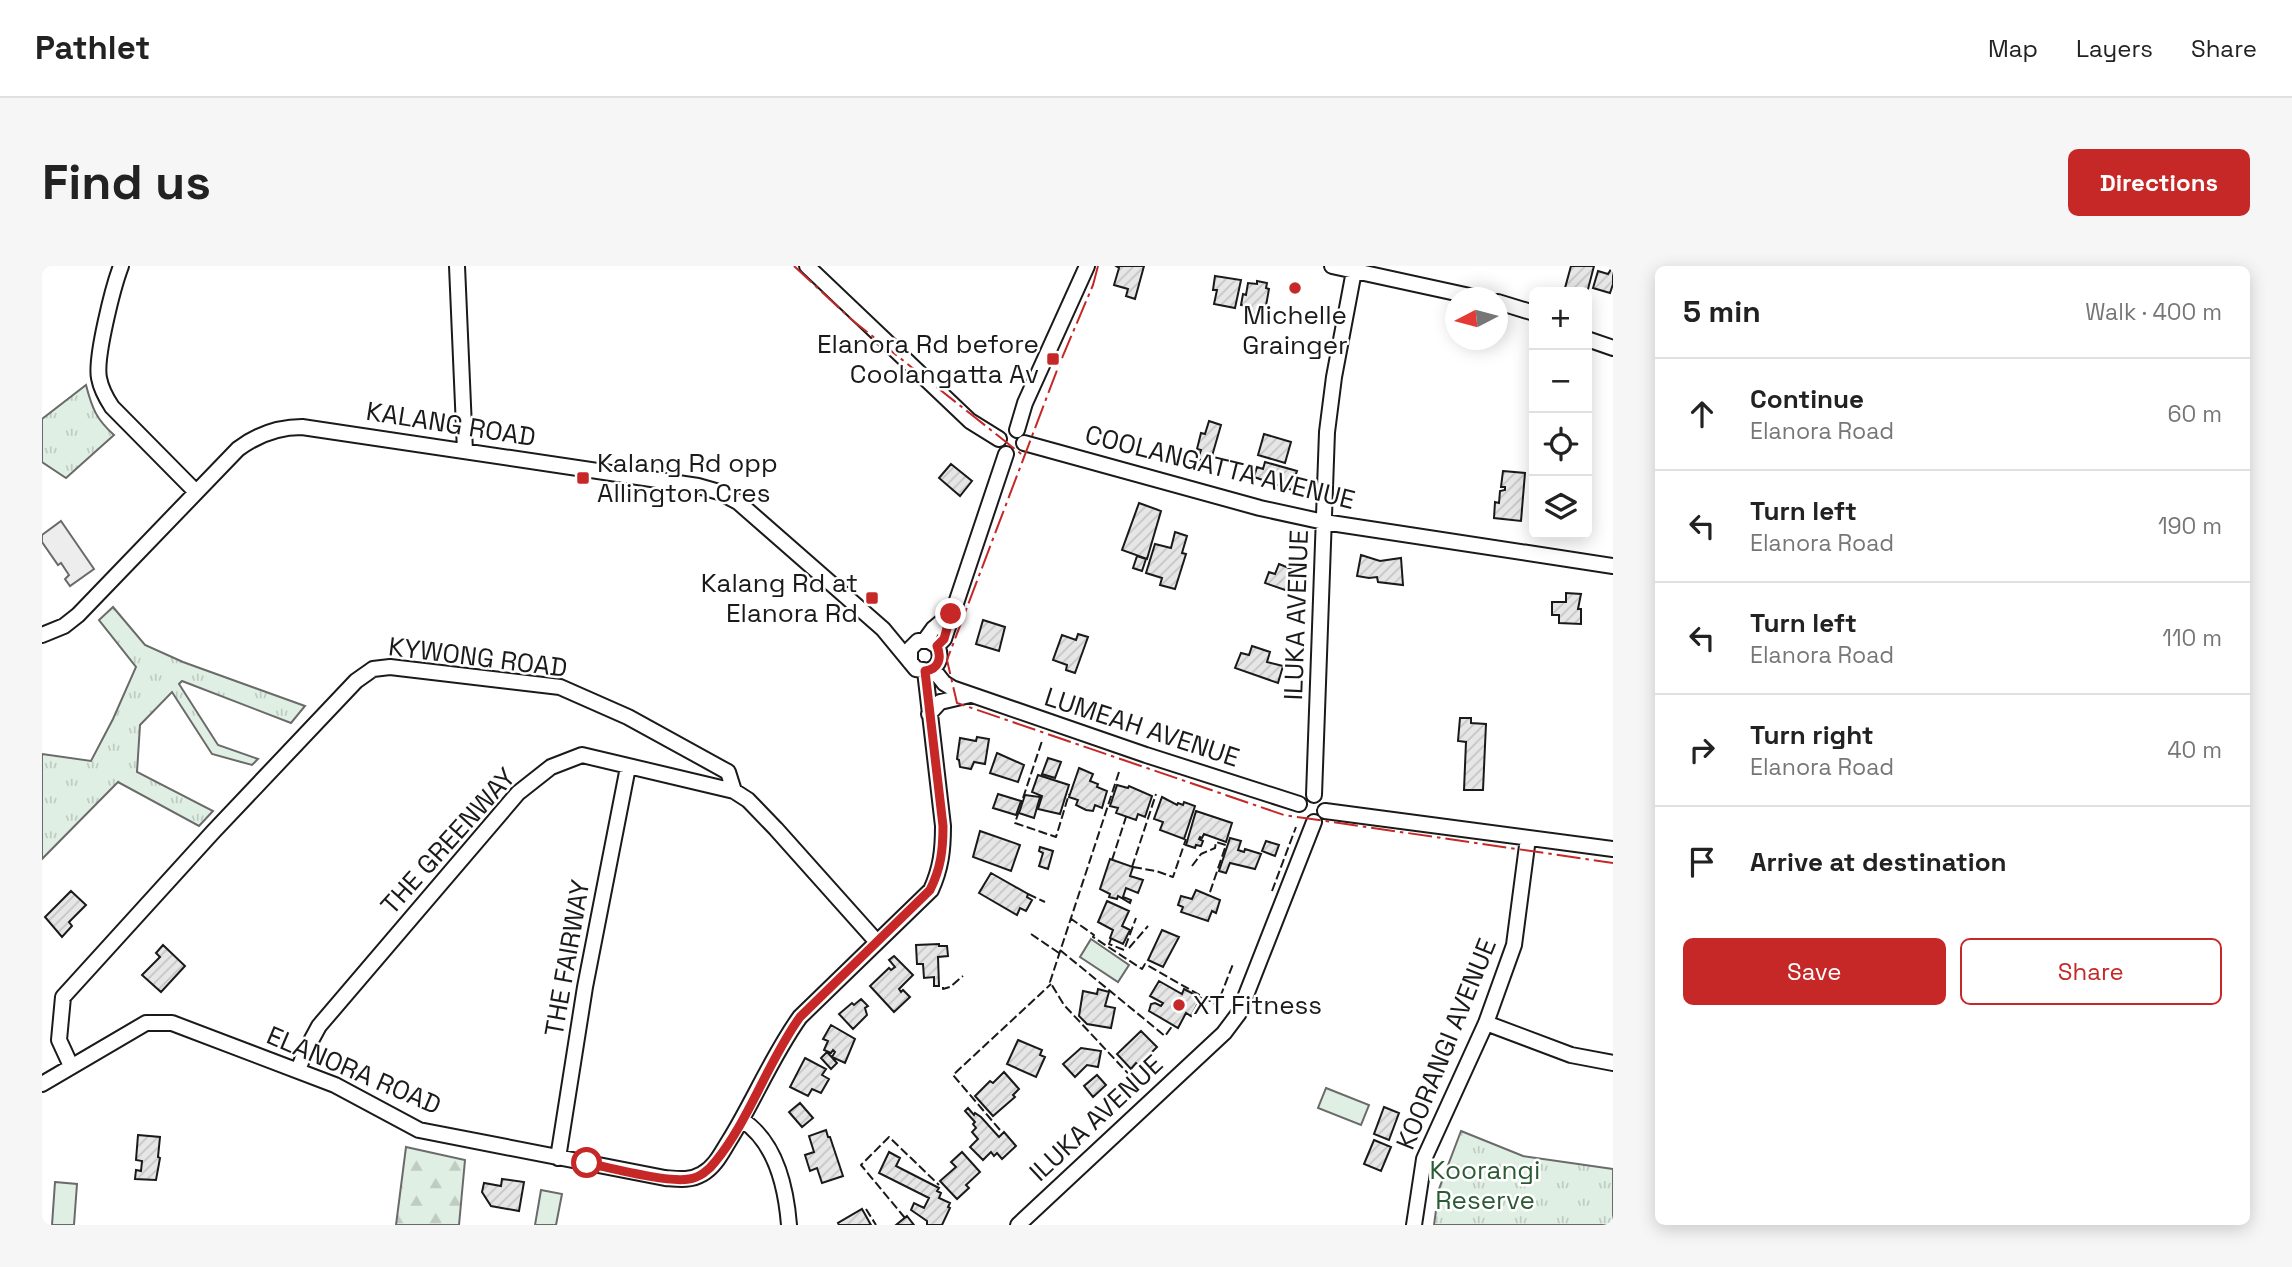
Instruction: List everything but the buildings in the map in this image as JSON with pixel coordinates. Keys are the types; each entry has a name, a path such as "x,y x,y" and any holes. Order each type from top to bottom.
{"street":[{"path":"121,266 98,357 98,376 104,394 113,407 195,492"},
{"path":"457,266 465,451"},
{"path":"807,266 970,421 999,439"},
{"path":"999,439 1000,448 1006,454 1018,452 1025,403 1087,266"},
{"path":"1332,266 1445,291"},
{"name":"ILUKA AVENUE","path":"1314,795 1327,432 1334,377 1354,271"},
{"path":"1508,305 1529,312"},
{"path":"1592,341 1613,348"},
{"name":"KALANG ROAD","path":"42,635 64,626 78,615 228,458 246,443 265,432 302,427 698,486 719,492 738,502 883,629 910,662"},
{"path":"999,439 1008,430 1021,437"},
{"name":"COOLANGATTA AVENUE","path":"1021,437 1259,508 1324,522 1613,566"},
{"path":"971,695 944,683 929,670 916,669 910,662 909,653 925,644 944,639 1006,454"},
{"name":"KALANG ROAD","path":"883,629 925,644"},
{"path":"925,644 940,658 929,670"},
{"name":"KYWONG ROAD","path":"71,1066 59,1040 63,997 249,793 356,681 373,669 390,667 560,687 628,717 728,772 734,790 748,800 776,829 877,942"},
{"name":"ELANORA ROAD","path":"42,1084 146,1023 172,1023 335,1085 419,1130 665,1178 688,1180 704,1173 715,1163 742,1120 800,1017 930,890 939,871 943,851 943,826 929,714 929,670"},
{"path":"929,714 939,703 949,698 971,695"},
{"name":"LUMEAH AVENUE","path":"971,695 1299,804"},
{"name":"THE GREENWAY","path":"298,1070 319,1026 518,793 551,767 582,755 734,790"},
{"name":"THE FAIRWAY","path":"558,1158 585,987 628,767"},
{"path":"1319,816 1321,799 1314,795 1303,798 1299,804 1299,812 1303,818 1319,816 1613,849"},
{"name":"ILUKA AVENUE","path":"1018,1225 1224,1032 1239,1013 1319,816"},
{"name":"KOORANGI AVENUE","path":"1414,1225 1424,1159 1486,1023 1514,945 1528,838"},
{"path":"1486,1023 1571,1055 1613,1063"},
{"path":"742,1120 766,1143 778,1171 788,1208 789,1225"}],"green space":[{"path":"86,385 96,413 114,435 66,478 42,462 42,419"},
{"path":"113,607 145,645 183,662 305,706 291,723 182,681 179,684 218,745 258,759 252,765 212,754 172,692 140,725 137,772 213,811 199,826 118,782 42,859 42,754 91,761 136,667 99,620"},
{"path":"1091,939 1129,965 1118,982 1080,957"},
{"path":"1326,1088 1369,1105 1361,1125 1318,1108"},
{"name":"Koorangi Reserve","path":"1461,1131 1523,1156 1613,1169 1613,1225 1434,1225 1439,1189"},
{"path":"406,1147 465,1160 459,1225 396,1225"},
{"path":"55,1182 77,1184 74,1225 52,1225"},
{"path":"541,1190 562,1194 556,1225 535,1225"}],"shaded area":[{"path":"61,521 94,569 70,586 65,579 69,575 61,563 58,565 42,542 42,535"}],"fence":[{"path":"1023,798 1042,741"},
{"path":"1119,772 1050,982 1064,1005 1137,1083"},
{"path":"1019,811 1015,823 1056,837 1069,794"},
{"path":"1132,867 1156,794"},
{"path":"1112,860 1126,817"},
{"path":"1272,891 1296,827"},
{"path":"1133,867 1173,877 1186,839"},
{"path":"1192,866 1201,854 1215,848 1216,842 1226,845 1209,895"},
{"path":"1028,894 1045,902"},
{"path":"1070,918 1094,935 1093,937 1142,969 1145,964 1217,1005 1233,964"},
{"path":"1111,939 1109,944 1124,950 1136,918"},
{"path":"1129,948 1148,926"},
{"path":"1031,934 1059,953"},
{"path":"1060,950 1165,1036 1173,1025"},
{"path":"943,987 950,987 963,976"},
{"path":"1000,1130 953,1075 1051,984"},
{"path":"905,1218 861,1165 889,1137 939,1185"},
{"path":"866,1209 876,1225"}],"power":[{"path":"794,266 852,320 1025,457"},
{"path":"1098,266 1093,285 1059,365 947,660 957,703 1284,815 1613,863"}],"place":[{"name":"Michelle Grainger","path":"1295,288"},
{"name":"Elanora Rd before Coolangatta Av","path":"1053,359"},
{"name":"Kalang Rd opp Allington Cres","path":"583,478"},
{"name":"Kalang Rd at Elanora Rd","path":"872,598"},
{"name":"XT Fitness","path":"1179,1005"}],"route":[{"path":"587,1163 688,1180 704,1173 715,1163 742,1120 800,1017 930,890 939,871 943,851 943,826 925,671 933,669 940,658 937,646 944,639 951,614"}]}
